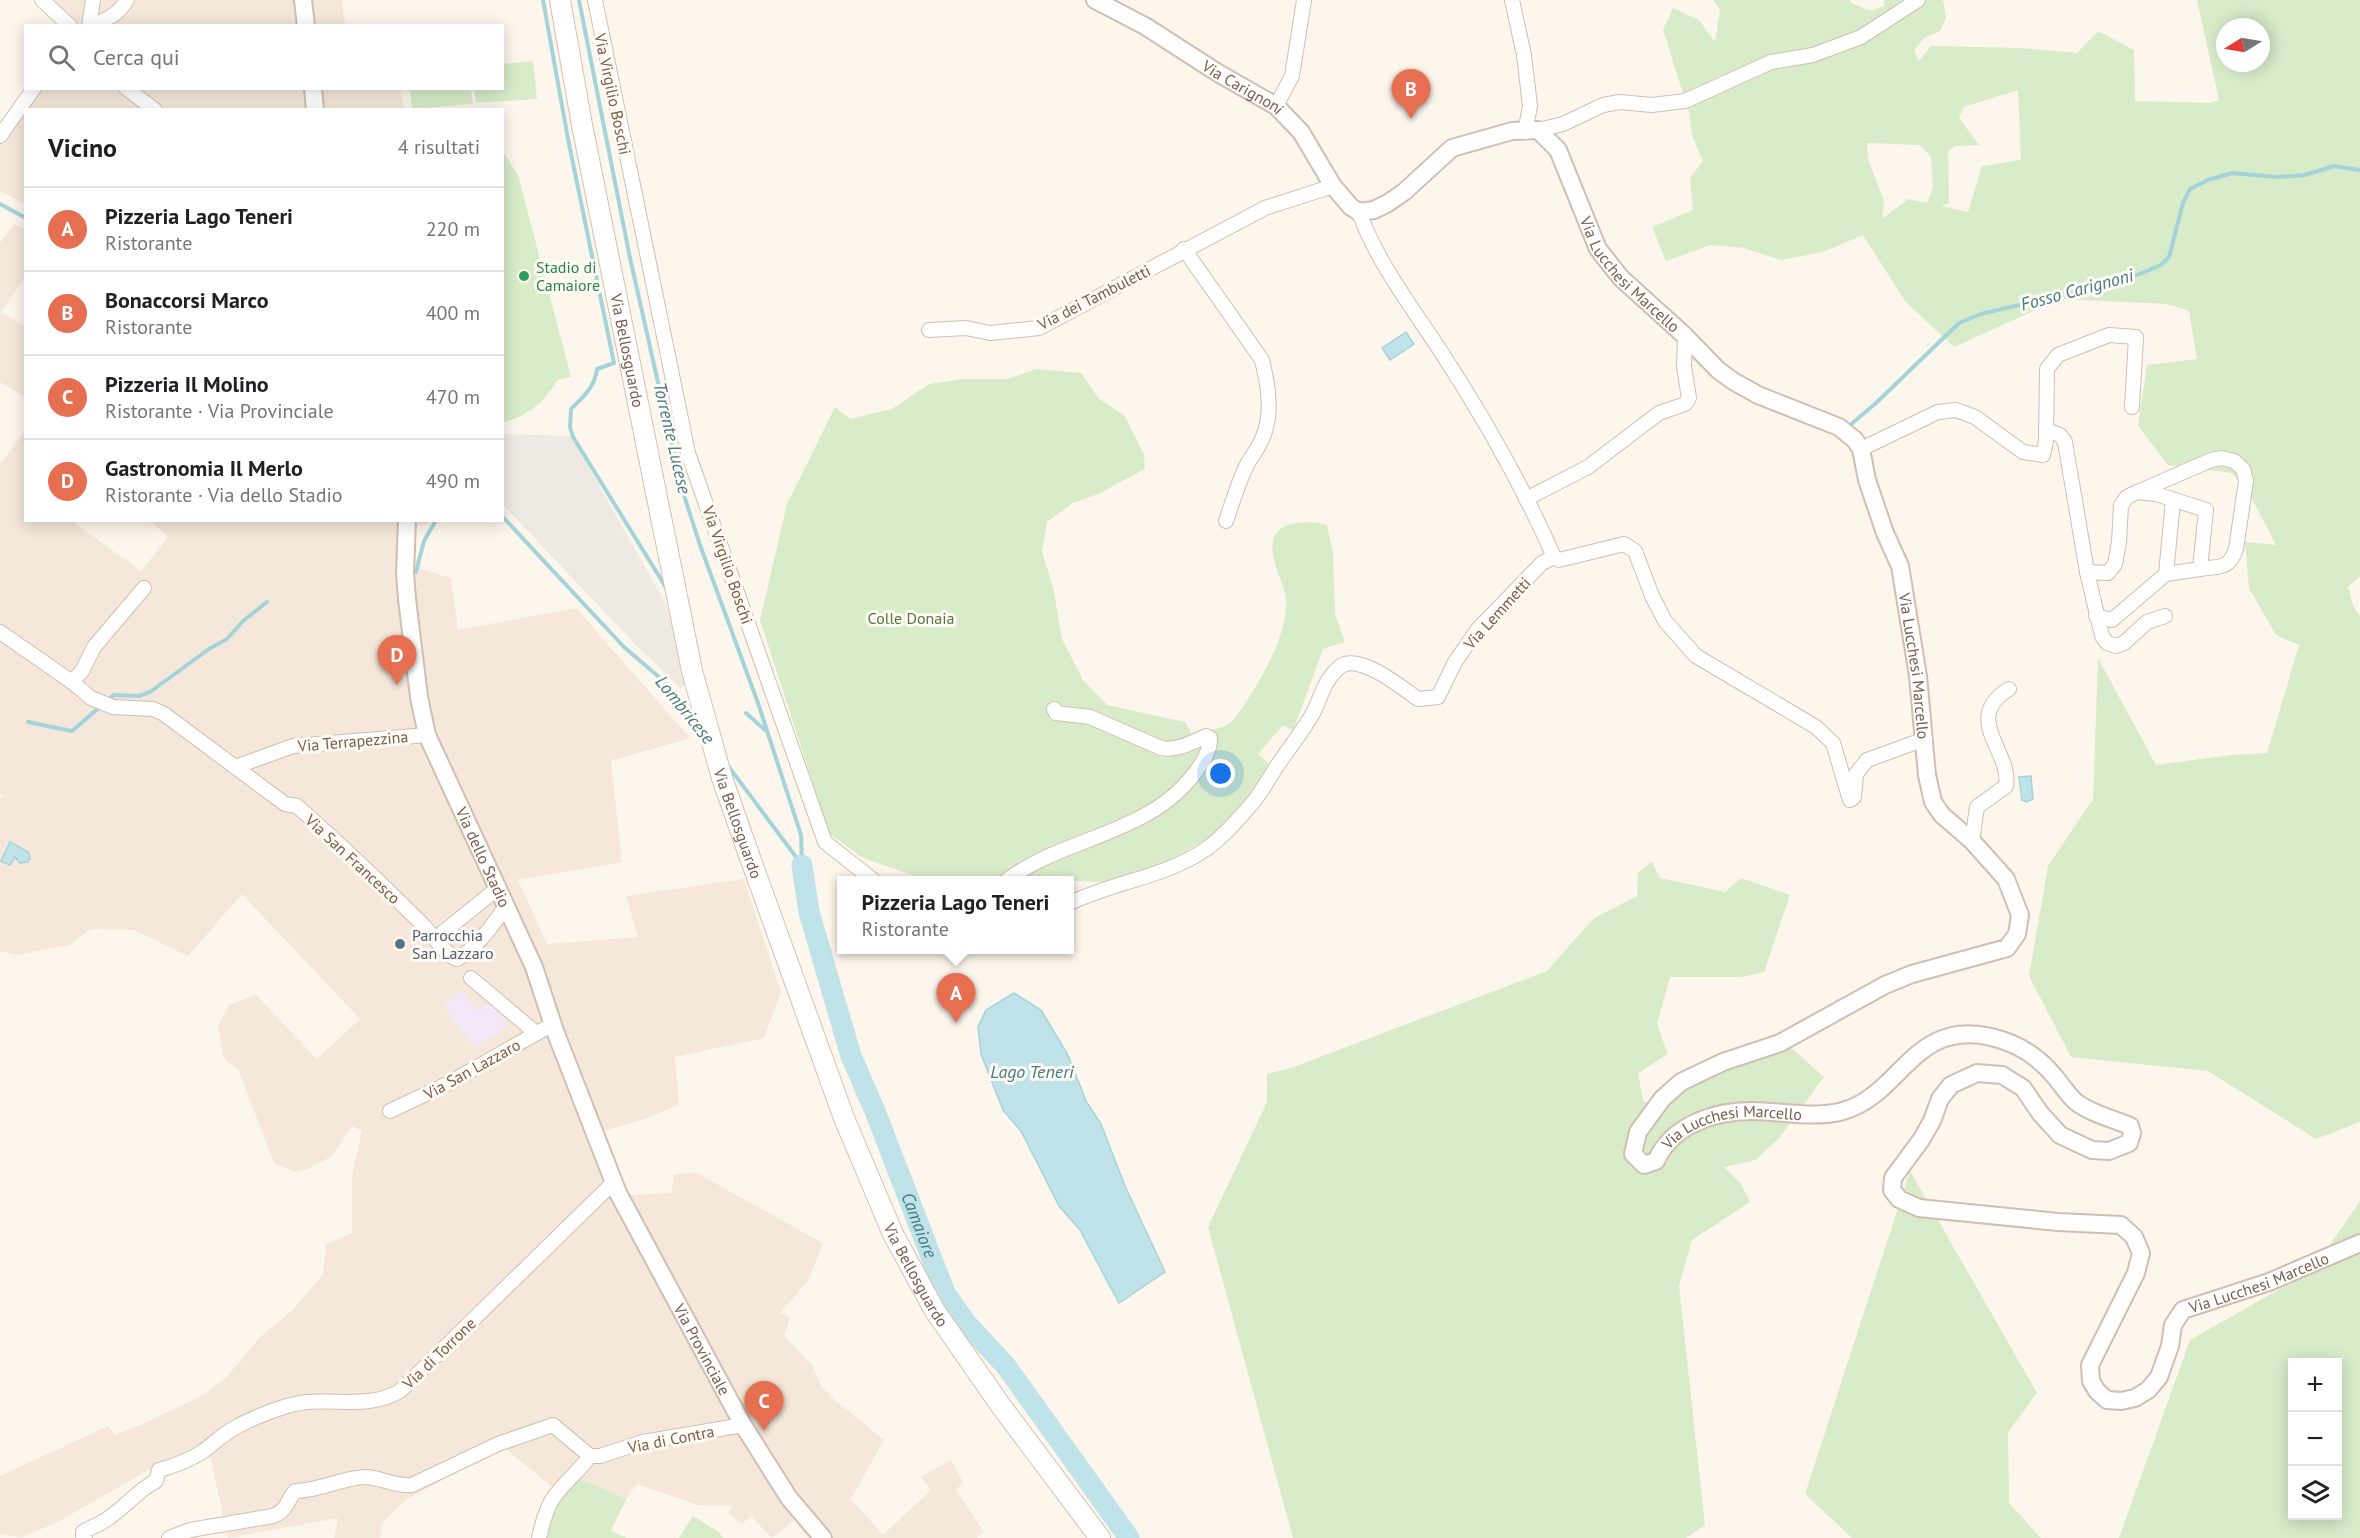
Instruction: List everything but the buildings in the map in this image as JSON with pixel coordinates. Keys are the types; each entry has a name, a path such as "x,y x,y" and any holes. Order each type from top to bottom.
{"main road":[{"name":"Via Bellosguardo","path":"560,0 582,125 692,671 722,778 784,956 844,1118 892,1234 935,1311 1001,1406 1101,1538"}],"street":[{"path":"42,0 68,24"},
{"path":"89,24 93,0"},
{"path":"99,24 120,12 127,0"},
{"path":"303,0 306,24"},
{"name":"Via Virgilio Boschi","path":"595,0 688,453 825,842 868,876"},
{"name":"Via Carignoni","path":"1095,0 1145,26 1218,74 1276,106 1301,132 1333,186 1351,207 1359,212"},
{"path":"1276,106 1292,76 1304,0"},
{"path":"1512,0 1524,55 1531,131"},
{"path":"1918,0 1861,37 1812,55 1771,62 1685,101 1652,105 1620,102 1603,105 1563,124 1531,131 1512,131 1452,148 1404,192 1374,210 1359,212 1374,250 1482,419 1538,520 1554,557 1559,560 1624,544 1635,551 1652,596 1665,621 1696,656 1816,727 1833,743 1851,800 1854,797 1856,774 1867,760 1925,739"},
{"path":"0,136 33,90"},
{"path":"129,90 152,108"},
{"path":"313,90 315,108"},
{"name":"Via Lucchesi Marcello","path":"1531,131 1558,150 1598,249 1622,278 1718,370 1733,381 1758,395 1839,427 1855,440 1861,449 1867,480 1885,533 1900,566 1918,676 1927,775 1934,802 1942,815 1972,841 2006,879 2014,894 2020,915 2017,934 2007,948 1912,974 1886,985 1780,1043 1723,1062 1682,1082 1662,1099 1638,1132 1633,1154 1644,1165 1656,1161 1661,1150 1679,1132 1691,1124 1724,1114 1749,1111 1812,1114 1840,1112 1857,1106 1908,1061 1943,1037 1959,1034 1990,1036 2017,1045 2035,1056 2076,1101 2130,1126 2132,1133 2129,1143 2109,1151 2092,1149 2060,1135 2040,1113 2023,1088 2002,1075 1977,1073 1951,1085 1940,1099 1932,1121 1921,1140 1893,1178 1892,1190 1899,1199 1919,1208 2058,1222 2121,1225 2134,1237 2141,1253 2136,1273 2090,1365 2091,1381 2097,1391 2107,1400 2121,1401 2135,1398 2154,1384 2159,1377 2170,1346 2173,1326 2183,1310 2269,1282 2360,1243"},
{"name":"Via dei Tambuletti","path":"929,330 966,327 990,333 1039,328 1264,208 1333,186"},
{"path":"1184,249 1262,360 1266,375 1269,404 1267,425 1262,441 1245,469 1226,521"},
{"path":"1861,449 1938,412 1956,410 1975,417 2023,452 2043,455 2046,430 2047,369 2058,355 2109,335 2136,337 2132,407"},
{"path":"1526,499 1588,467 1659,413 1685,404 1689,398 1684,367 1685,336"},
{"path":"2046,430 2060,435 2065,442 2087,572 2102,636 2107,643 2116,646 2124,643 2147,622 2165,616"},
{"path":"2087,572 2108,573 2115,564 2121,505 2127,497 2196,466 2222,458 2234,461 2243,469 2246,481 2233,559 2223,567 2166,574 2112,620 2096,616"},
{"path":"2137,492 2156,494 2206,510 2200,569"},
{"path":"2166,574 2173,501"},
{"name":"Via dello Stadio","path":"407,522 405,573 407,599 419,696 427,735 534,967 553,1024 614,1183"},
{"name":"Via Lemmetti","path":"1074,901 1090,893 1141,878 1177,863 1207,848 1225,833 1249,807 1300,733 1318,704 1327,681 1336,670 1346,664 1366,666 1399,684 1418,699 1438,697 1455,662 1478,628 1542,563 1554,557"},
{"path":"72,682 82,671 94,647 144,588"},
{"path":"1,634 72,682 91,698 113,707 153,709 164,714 235,767"},
{"path":"1972,841 1977,807 2006,786 2008,775 1993,742 1989,712 1998,696 2009,689"},
{"path":"1014,876 1040,861 1134,823 1150,814 1190,781 1210,747 1210,738 1206,736 1170,750 1161,748 1090,717 1056,713 1054,710"},
{"name":"Via Terrapezzina","path":"235,767 293,746 427,735"},
{"name":"Via San Francesco","path":"235,767 285,804 297,806 353,854 436,938 452,958 458,959 464,955 494,924 506,906"},
{"path":"436,938 498,888"},
{"path":"1074,895 1090,893"},
{"path":"471,978 536,1033"},
{"name":"Via San Lazzaro","path":"390,1111 449,1083 553,1024"},
{"name":"Via Provinciale","path":"614,1183 742,1425 789,1498 823,1538"},
{"name":"Via di Torrone","path":"85,1538 83,1532 92,1525 104,1522 143,1487 156,1481 159,1470 201,1452 236,1427 287,1406 310,1401 362,1403 388,1398 400,1391 614,1183"},
{"path":"169,1538 190,1530 280,1514 289,1505 295,1491 319,1488 362,1477 397,1485 412,1485 498,1444 553,1425 590,1456 553,1498 539,1538"},
{"name":"Via di Contra","path":"590,1456 600,1456 643,1442 742,1425"}],"shaded area":[{"path":"51,0 342,0 345,24 78,24"},
{"path":"31,90 400,90 404,108 24,108 24,203 0,191 0,131"},
{"path":"14,224 24,229 24,278 1,312 24,326 24,396 0,382 0,243"},
{"path":"24,432 24,522 73,522 141,571 168,537 151,522 429,522 413,527 414,567 451,578 458,630 576,608 690,738 611,761 622,862 518,880 547,944 638,937 626,896 744,879 781,992 764,1038 675,1057 679,1104 648,1118 603,1131 629,1195 671,1193 674,1175 695,1172 823,1243 808,1281 780,1313 790,1318 784,1336 812,1365 821,1386 884,1440 851,1499 883,1535 931,1490 921,1477 951,1460 963,1482 956,1490 984,1532 976,1538 808,1538 794,1520 772,1538 751,1516 742,1524 728,1513 733,1506 697,1505 637,1484 626,1499 579,1478 563,1496 503,1447 406,1500 382,1523 380,1538 334,1538 338,1518 228,1538 207,1442 196,1452 152,1468 56,1523 22,1537 0,1534 0,1476 108,1426 115,1435 205,1394 227,1377 260,1337 293,1310 323,1274 326,1244 352,1233 352,1176 362,1131 352,1126 332,1156 308,1169 295,1172 274,1163 238,1069 228,1063 223,1055 218,1026 229,1005 256,995 317,1059 360,1019 242,894 188,956 134,930 91,929 70,945 16,955 0,951 0,799 2,795 0,794 0,464"},
{"path":"504,434 571,436 665,602 686,686 680,688 504,506"},
{"path":"462,991 478,1012 491,1003 507,1025 477,1048 447,1012 449,1010 444,1004"}],"green space":[{"path":"1713,0 1850,0 1851,3 1871,11 1884,6 1884,0 1943,0 1946,17 1940,31 1924,38 1914,50 1919,61 1931,46 2022,48 2077,53 2098,31 2134,50 2135,101 2210,103 2219,100 2197,0 2360,0 2360,576 2348,587 2353,606 2360,616 2360,1122 2316,1139 2208,1071 2071,1057 2029,976 2048,866 2093,799 2098,658 2156,765 2231,755 2267,753 2299,645 2276,635 2249,588 2245,542 2276,545 2253,501 2232,473 2168,465 2138,426 2147,365 2197,359 2189,311 2167,304 2060,299 1954,347 1905,301 1863,235 1823,252 1781,260 1744,248 1710,245 1666,261 1652,227 1693,210 1690,178 1703,161 1692,135 1689,112 1663,30 1673,8 1699,20 1715,42 1720,10","holes":["2018,90 2021,160 1982,166 1968,212 1941,206 1949,203 1948,152 1955,146 1979,145 1959,118 1964,107","1867,143 1920,145 1931,157 1933,188 1927,203 1908,199 1882,219 1884,201 1868,159"]},
{"path":"533,61 537,99 476,103 474,90 504,90 504,64"},
{"path":"410,90 471,90 473,104 412,108"},
{"name":"Stadio di Camaiore","path":"504,154 518,175 571,377 557,380 541,402 512,420 504,422"},
{"name":"Colle Donaia","path":"1036,369 1081,373 1099,399 1124,415 1144,455 1145,469 1098,494 1073,503 1047,522 1042,552 1053,587 1062,639 1083,680 1107,705 1185,722 1192,734 1228,724 1241,710 1263,673 1275,650 1283,627 1286,601 1274,562 1272,546 1274,538 1283,527 1290,524 1305,522 1327,525 1333,553 1335,614 1345,642 1323,649 1293,731 1283,725 1258,754 1269,764 1247,799 1209,838 1175,857 1109,883 1074,881 1074,876 915,876 861,857 829,833 760,620 787,504 835,407 850,419 892,409 929,384 964,379 1008,379"},
{"path":"1652,861 1660,878 1725,892 1741,878 1790,895 1764,972 1741,977 1670,977 1657,1024 1668,1054 1638,1073 1643,1100 1660,1115 1683,1083 1789,1046 1824,1077 1780,1137 1756,1160 1724,1167 1741,1184 1750,1202 1692,1240 1679,1286 1705,1525 1686,1538 1293,1538 1208,1227 1267,1102 1267,1074 1291,1068 1547,971 1594,918 1637,896 1638,873"},
{"path":"1910,1171 2037,1393 2008,1432 2009,1503 2041,1538 1852,1538 1805,1494"},
{"path":"2360,1201 2360,1538 2119,1538 2190,1340 2312,1271"},
{"path":"579,1478 626,1499 611,1531 627,1538 546,1538 546,1532 563,1496"},
{"path":"693,1516 719,1532 723,1538 679,1538"}],"water":[{"path":"1406,332 1414,344 1390,360 1382,348"},
{"path":"2031,776 2033,799 2027,802 2022,800 2019,777"},
{"path":"10,842 28,852 30,857 28,862 20,863 15,857 10,865 1,861"},
{"name":"Lago Teneri","path":"1014,993 1041,1010 1068,1055 1086,1101 1101,1124 1125,1186 1165,1272 1119,1303 1080,1230 1059,1206 1021,1131 1003,1110 981,1054 978,1027 986,1010"}],"waterway":[{"path":"543,0 568,139 614,363 597,369 591,386 571,409 570,427 573,437 667,589"},
{"name":"Torrente Lucese","path":"579,0 630,258 682,489 758,703 801,835 802,865"},
{"name":"Fosso Carignoni","path":"1849,426 1959,323 1981,314 2125,280 2161,265 2169,257 2183,203 2190,189 2208,180 2232,173 2278,177 2305,175 2334,166 2360,170"},
{"name":"Lombricese","path":"0,204 24,217"},
{"name":"Lombricese","path":"504,518 624,647 666,683 698,726"},
{"path":"416,572 424,541 435,522"},
{"path":"107,701 114,695 139,696 150,692 209,649 227,639 243,621 267,602"},
{"path":"28,722 72,731 101,706"},
{"path":"746,713 765,730"},
{"name":"Lombricese","path":"726,763 802,865"},
{"name":"Camaiore","path":"802,865 809,912 851,1056 875,1111 945,1293 966,1323 1006,1366 1129,1538"}],"place":[{"name":"Bonaccorsi Marco","path":"1411,119"},
{"name":"Stadio di Camaiore","path":"524,276"},
{"name":"Gastronomia Il Merlo","path":"397,685"},
{"name":"Parrocchia San Lazzaro","path":"400,944"},
{"name":"Pizzeria Lago Teneri","path":"956,1023"},
{"name":"Pizzeria Il Molino","path":"764,1431"}]}
